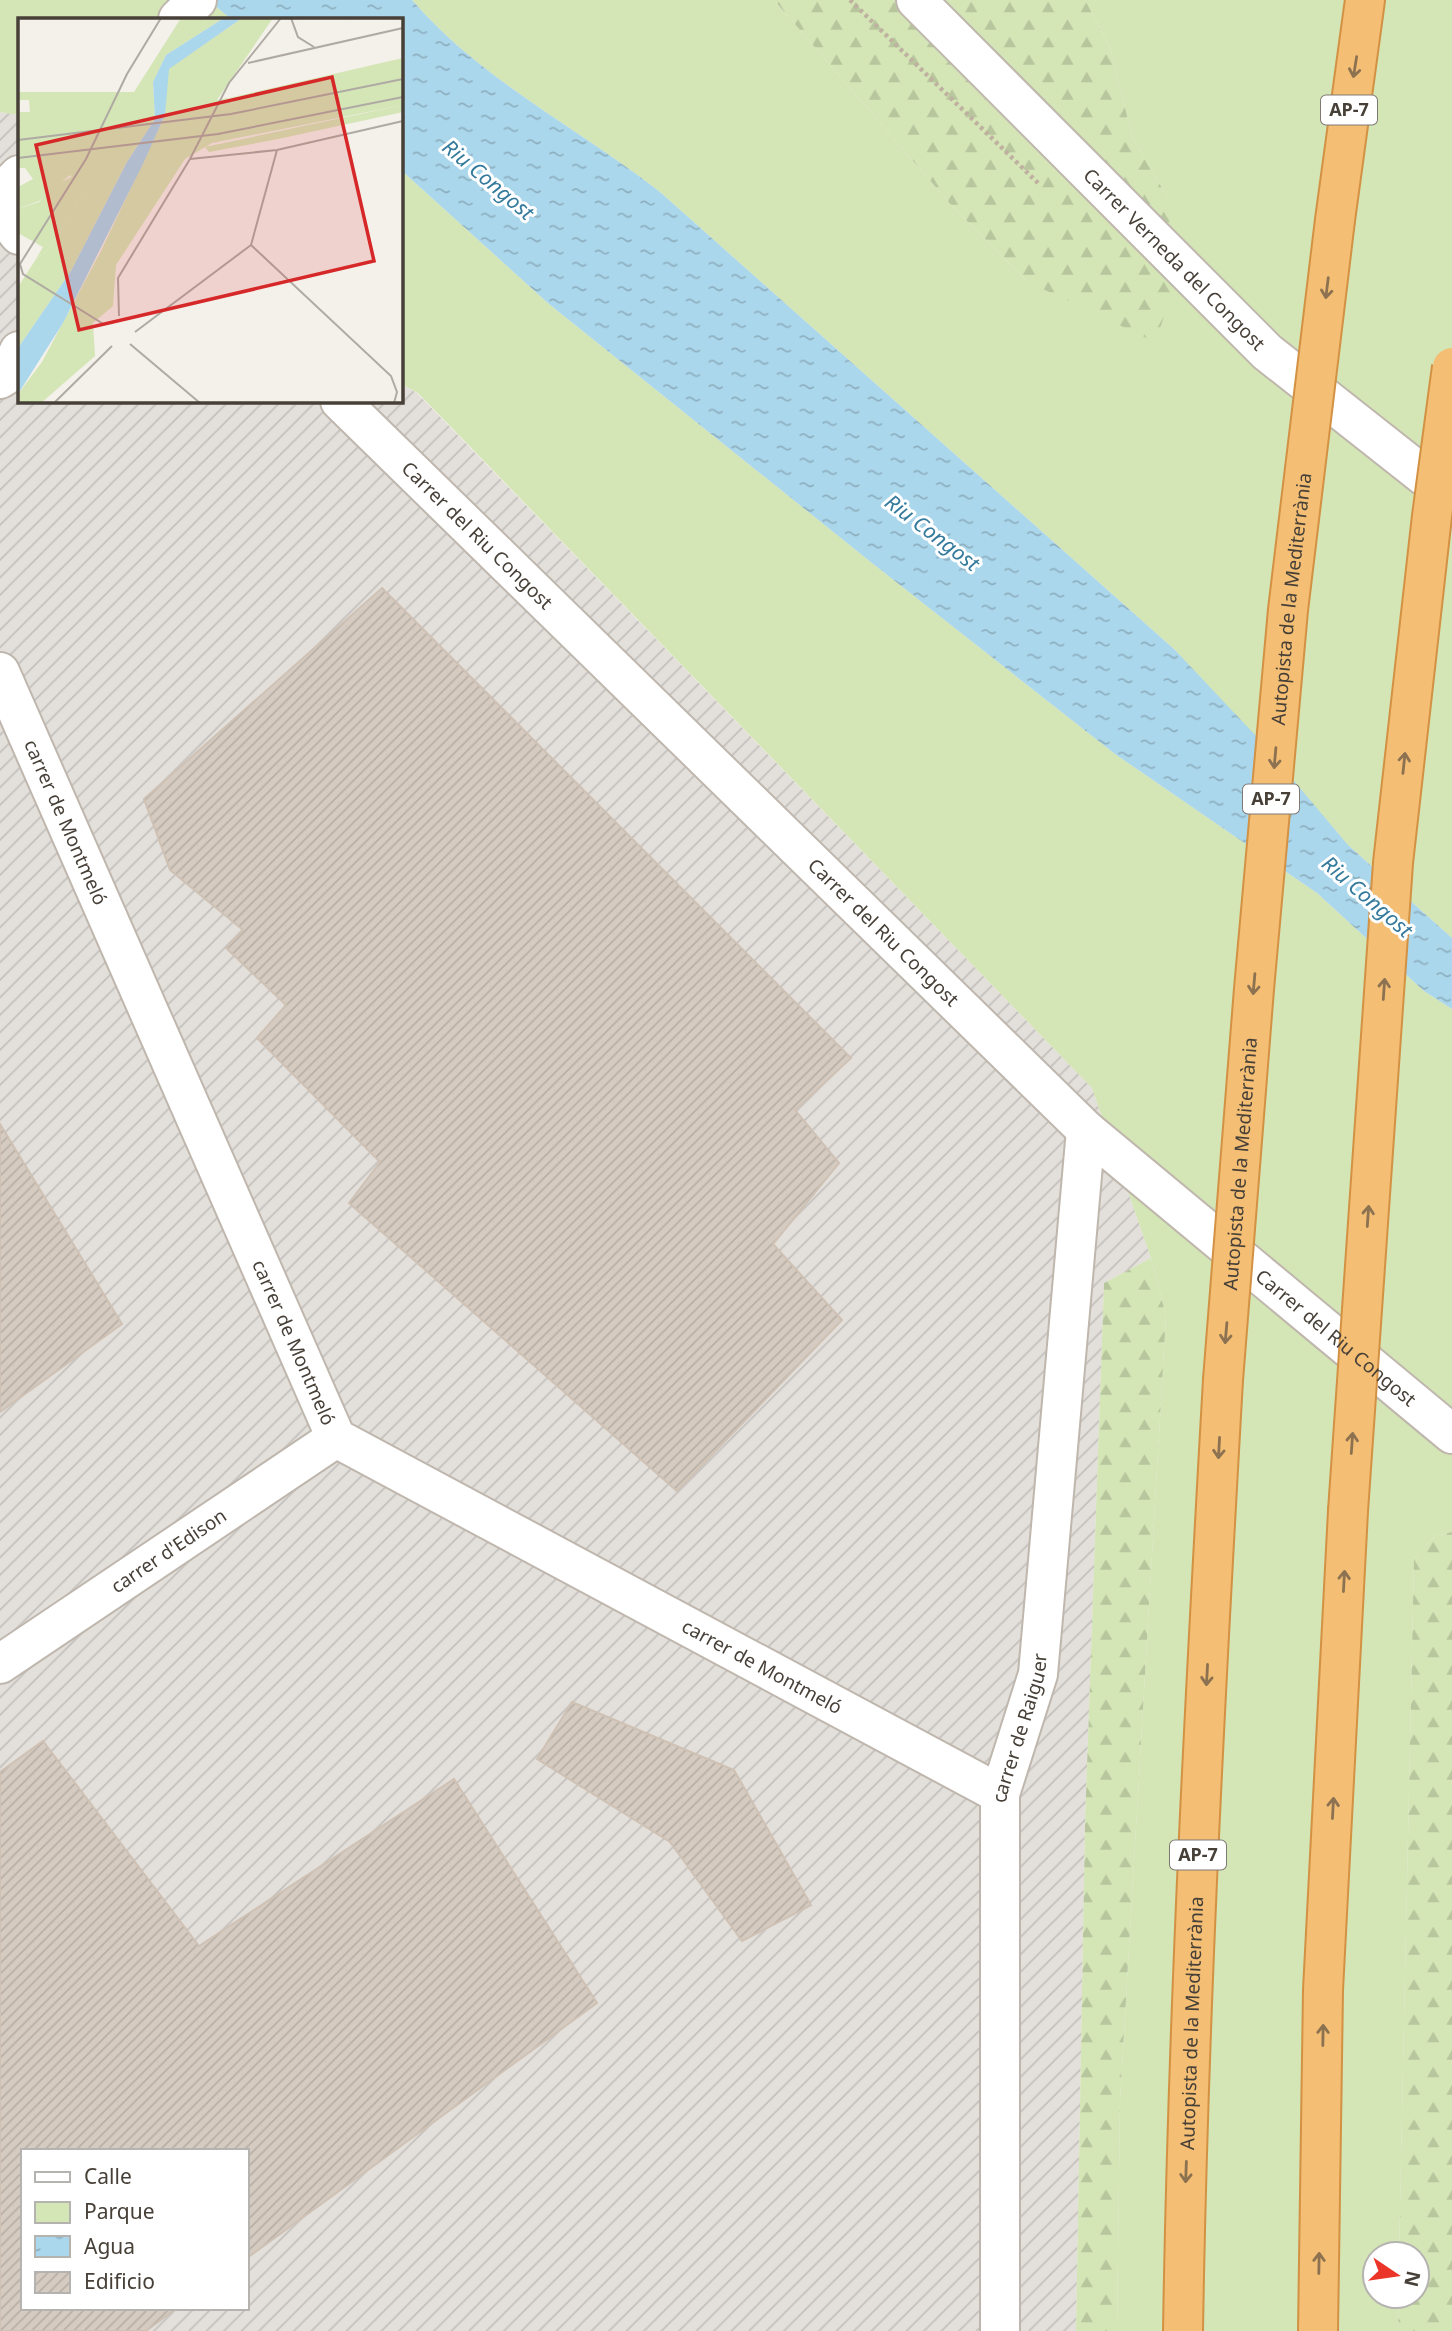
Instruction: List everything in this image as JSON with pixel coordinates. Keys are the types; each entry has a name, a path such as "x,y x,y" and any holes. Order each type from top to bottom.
{"highway":[{"name":"Autopista de la Mediterrània","path":"1183,2331 1201,1774 1223,1380 1254,989 1286,638 1335,220 1365,0"},
{"path":"1318,2331 1323,1990 1348,1511 1393,863 1432,516 1452,367"}],"street":[{"path":"179,18 197,0"},
{"name":"Carrer Verneda del Congost","path":"916,0 1267,352 1452,498"},
{"path":"0,194 18,176"},
{"path":"0,211 18,234"},
{"path":"0,379 8,374 18,353"},
{"name":"Carrer del Riu Congost","path":"341,402 1086,1130 1452,1434"},
{"name":"carrer de Montmeló","path":"0,672 336,1438 1000,1794"},
{"name":"carrer de Raiguer","path":"1000,2331 1000,1794 1038,1674 1086,1130"},
{"name":"carrer d'Edison","path":"0,1664 336,1438"}],"shaded area":[{"path":"0,112 18,115 18,402 402,402 402,385 417,393 1092,1088 1151,1258 1104,1283 1085,1823 1076,2331 0,2331"}],"green space":[{"path":"0,0 208,0 230,18 18,18 18,115 0,112"},
{"path":"412,0 774,0 952,206 1028,282 1170,202 1132,136 1110,47 1085,0 1452,0 1452,938 1348,845 1267,750 1175,650 660,192 468,55"},
{"path":"774,0 1085,0 1110,47 1132,136 1170,202 1175,286 1155,342 1028,282 952,206"},
{"path":"402,171 549,304 872,563 1115,754 1317,893 1424,991 1452,1009 1452,1532 1435,1536 1414,1558 1399,2240 1361,2240 1361,2310 1399,2310 1398,2331 1117,2331 1120,2101 1166,1316 1151,1258 1092,1088 418,393 402,385"},
{"path":"1151,1258 1166,1316 1120,2101 1117,2331 1076,2331 1085,1823 1104,1283"},
{"path":"1452,1532 1452,2331 1398,2331 1399,2310 1431,2310 1431,2240 1399,2240 1414,1558 1435,1536"}],"water":[{"name":"Riu Congost","path":"208,0 412,0 439,29 499,79 660,192 1175,650 1257,737 1348,845 1452,938 1452,1009 1424,991 1317,893 1115,754 872,563 549,304 402,171 402,18 230,18"}],"building":[{"path":"382,588 851,1058 795,1110 839,1163 773,1244 842,1320 677,1491 349,1203 380,1162 257,1038 286,1005 226,948 243,930 170,870 144,799"},
{"path":"0,1124 122,1324 0,1412"},
{"path":"572,1702 734,1770 811,1905 742,1941 670,1842 537,1759"},
{"path":"43,1741 199,1946 454,1779 597,2003 248,2257 248,2149 21,2149 21,2310 174,2310 146,2331 0,2331 0,1772"}]}
